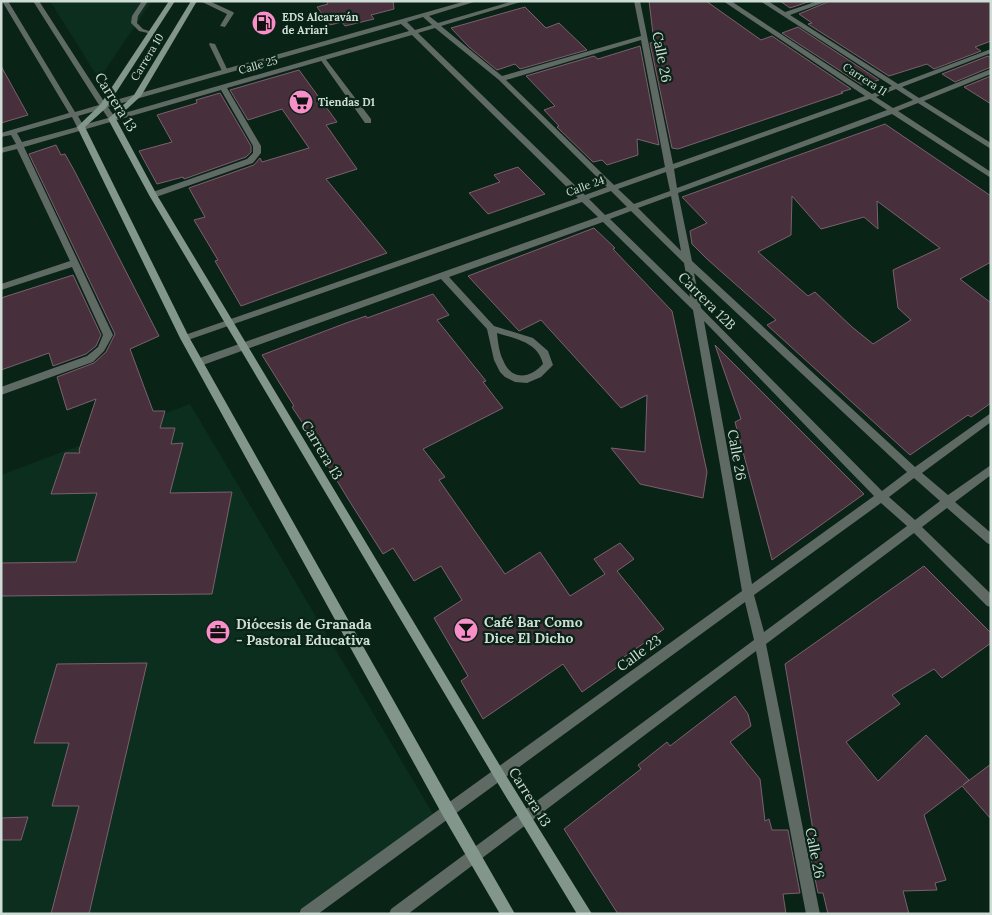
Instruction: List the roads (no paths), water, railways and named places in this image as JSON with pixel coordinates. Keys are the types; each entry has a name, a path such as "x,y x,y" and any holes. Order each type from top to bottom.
{"main road":[{"name":"Carrera 10","path":"81,127 103,106 172,1"},
{"name":"Carrera 10","path":"112,118 136,96 194,1"},
{"name":"Carrera 13","path":"112,118 153,195 498,774 526,816 585,914"},
{"path":"81,127 185,338 508,914"}],"street":[{"path":"5,1 81,127"},
{"name":"Carrera 13","path":"36,1 112,118"},
{"path":"145,1 135,16 134,23 141,30 150,33"},
{"path":"203,1 231,13 223,26"},
{"name":"Calle 25","path":"1,135 474,1"},
{"name":"Calle 25","path":"1,151 521,1"},
{"name":"Calle 26","path":"638,1 697,309 748,592 760,641 813,914"},
{"name":"Carrera 11","path":"726,1 991,176"},
{"name":"Carrera 11","path":"763,1 991,147"},
{"path":"784,15 825,1"},
{"name":"Carrera 12B","path":"424,15 501,79 688,262 914,472 991,540"},
{"name":"Carrera 12B","path":"402,21 602,219 697,309 880,496 914,526 991,602"},
{"path":"501,79 644,37"},
{"path":"212,44 226,71"},
{"name":"Calle 24","path":"185,338 670,168 991,51"},
{"path":"322,58 368,121"},
{"path":"200,362 602,219 991,72"},
{"path":"153,195 250,161 257,153 256,146 223,87"},
{"path":"1,391 90,359 101,350 108,335 14,131"},
{"path":"1,287 74,263"},
{"path":"442,275 491,328 503,368 516,378 527,380 540,375 548,365 545,353 530,340 491,328"},
{"name":"Calle 23","path":"306,914 991,417"},
{"path":"396,914 991,469"}],"place":[{"name":"EDS Alcaraván de Ariari","path":"264,23"},
{"name":"Tiendas D1","path":"301,102"},
{"name":"Café Bar Como Dice El Dicho","path":"466,630"},
{"name":"Diócesis de Granada - Pastoral Educativa","path":"218,632"}]}
